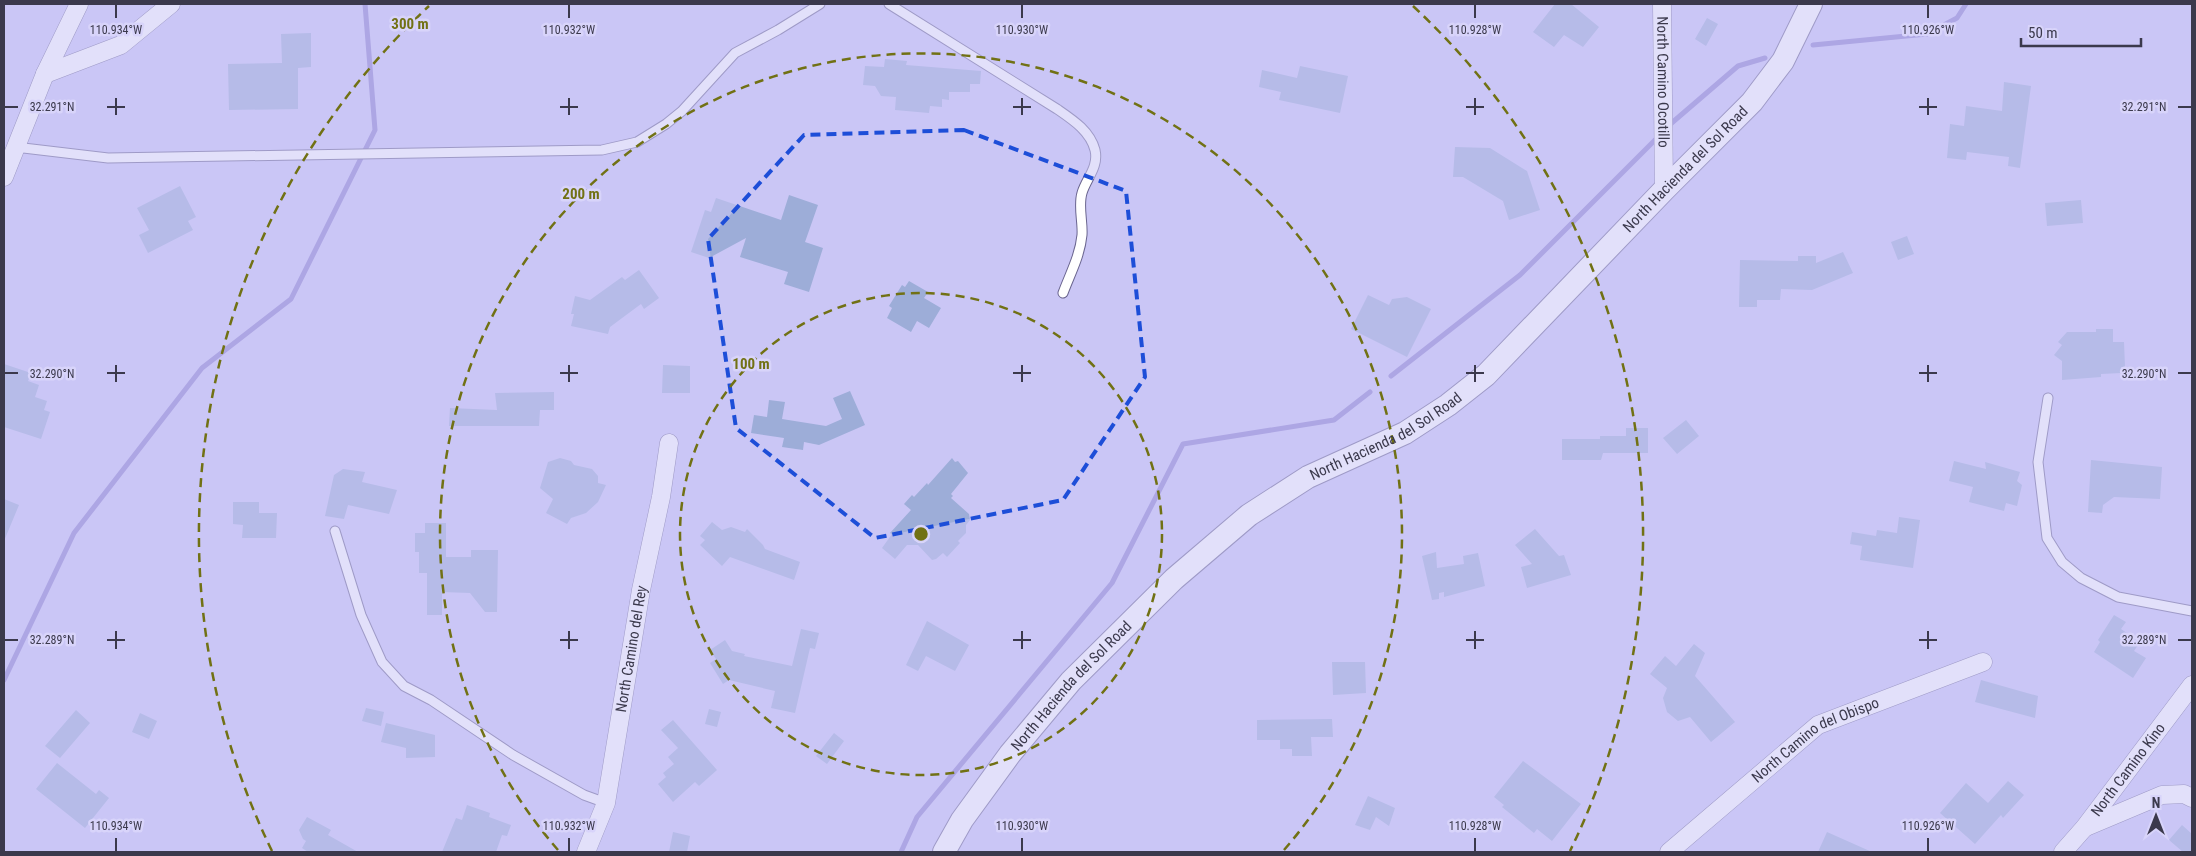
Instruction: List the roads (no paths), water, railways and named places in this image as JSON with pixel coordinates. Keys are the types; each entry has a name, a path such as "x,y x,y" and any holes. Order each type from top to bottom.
{"street":[{"path":"4,178 45,74 79,4"},
{"path":"45,74 121,45 171,4"},
{"name":"North Camino Ocotillo","path":"1662,4 1664,190"},
{"name":"North Hacienda del Sol Road","path":"944,852 962,820 1010,754 1065,688 1174,579 1249,515 1308,477 1405,433 1448,405 1486,375 1664,190 1752,102 1783,60 1811,4"},
{"name":"North Camino del Rey","path":"586,852 606,803 641,590 669,443"},
{"name":"North Camino del Obispo","path":"1669,852 1818,725 1983,662"},
{"name":"North Camino Kino","path":"2063,852 2085,827 2192,685"},
{"path":"2085,827 2162,795 2184,794 2192,798"}],"lane":[{"path":"15,147 108,158 602,150 637,142 666,124 682,111 735,52 778,30 820,4"},
{"path":"889,4 1057,108 1079,124 1089,137 1095,151 1095,164 1082,194 1082,235 1079,249 1063,293"},
{"path":"2048,398 2038,462 2047,538 2062,562 2081,578 2118,597 2192,611"},
{"path":"334,531 364,623 382,662 404,686 431,700 513,755 584,795 606,803"}],"waterway":[{"path":"4,680 74,533 202,368 291,299 375,130 365,4"},
{"path":"1813,45 1927,34 1957,18 1966,4"},
{"path":"1667,127 1738,66 1765,58"},
{"path":"1391,376 1520,275 1658,137"},
{"path":"901,852 917,817 1112,583 1183,444 1334,420 1370,392"}]}
